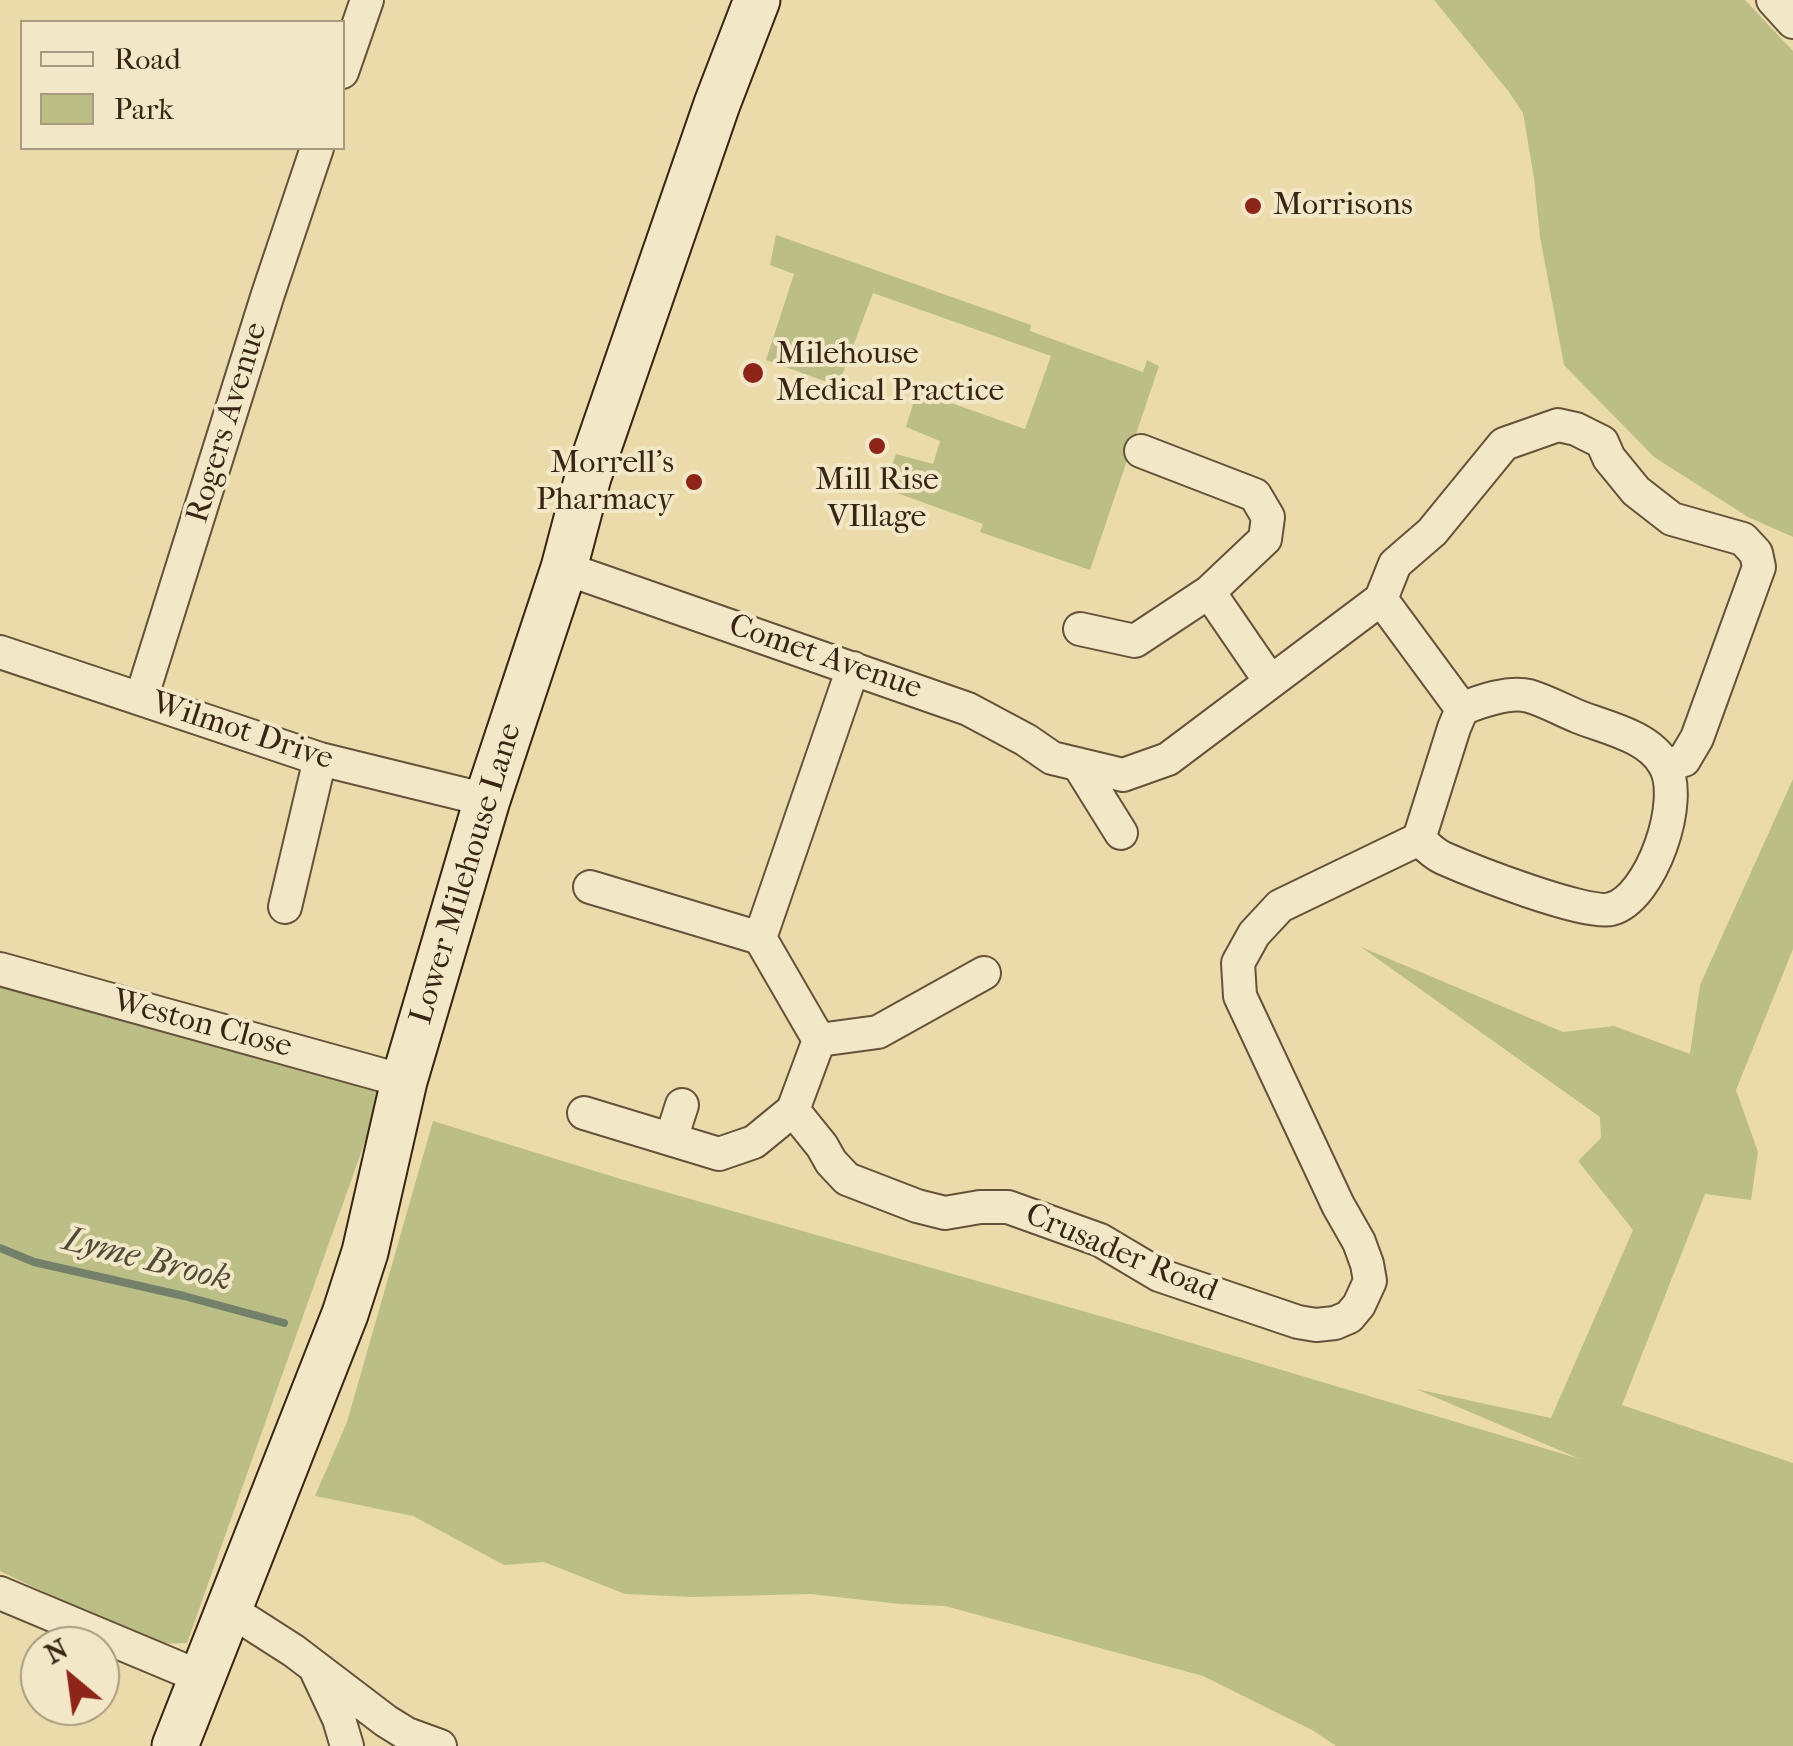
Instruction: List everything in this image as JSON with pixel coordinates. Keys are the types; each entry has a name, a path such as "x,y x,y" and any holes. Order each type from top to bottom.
{"main road":[{"name":"Lower Milehouse Lane","path":"175,1746 345,1314 365,1252 404,1081 487,800 564,568 588,477 756,0"}],"street":[{"path":"345,63 366,0"},
{"path":"1773,0 1793,22"},
{"name":"Rogers Avenue","path":"141,699 316,150"},
{"path":"1462,709 1380,599 1395,564 1432,532 1504,444 1558,425 1576,430 1602,442 1636,491 1672,519 1743,539 1756,553 1759,567 1697,738 1684,760 1666,766"},
{"path":"1080,629 1136,642 1209,592 1266,539 1268,517 1256,495 1141,451"},
{"name":"Comet Avenue","path":"564,568 968,709 1052,758 1124,775 1168,759 1380,599"},
{"path":"1209,592 1270,681"},
{"name":"Wilmot Drive","path":"0,652 320,759 487,800"},
{"path":"760,938 852,668"},
{"path":"1526,695 1650,746 1666,766 1671,786 1668,826 1634,896 1609,910 1571,906 1440,856 1419,839 1462,709 1482,700 1526,695"},
{"path":"285,907 320,759"},
{"path":"1078,764 1121,833"},
{"name":"Crusader Road","path":"793,1110 839,1172 916,1206 946,1213 1008,1207 1100,1240 1159,1275 1228,1299 1298,1322 1327,1325 1343,1320 1354,1312 1365,1294 1370,1280 1367,1264 1240,996 1238,963 1254,934 1280,906 1419,839"},
{"path":"590,887 760,938 819,1040"},
{"name":"Weston Close","path":"0,969 404,1081"},
{"path":"819,1040 878,1032 984,974"},
{"path":"584,1113 719,1154 754,1142 793,1110 819,1040"},
{"path":"671,1139 682,1104"},
{"path":"0,1593 203,1678"},
{"path":"230,1610 294,1651 397,1740 440,1746"},
{"path":"315,1668 347,1746"}],"green space":[{"path":"1434,0 1745,0 1793,51 1793,537 1748,517 1654,457 1564,365 1540,237 1523,113"},
{"path":"776,235 1031,325 1030,331 1143,372 1147,360 1159,366 1090,570 980,532 983,524 883,488 896,454 933,464 940,441 906,427 917,391 1025,429 1051,356 873,293 838,386 766,360 794,274 770,265"},
{"path":"1793,779 1793,949 1736,1090 1758,1152 1751,1200 1705,1194 1622,1405 1793,1463 1793,1746 1336,1746 1314,1731 1203,1676 945,1606 810,1594 625,1594 544,1562 504,1565 413,1516 315,1496 347,1422 433,1121 1580,1459 1416,1389 1551,1418 1633,1230 1578,1161 1601,1138 1600,1117 1361,947 1563,1032 1614,1026 1690,1054 1700,985"},
{"path":"0,979 384,1088 187,1643 153,1644 0,1571"}],"waterway":[{"name":"Lyme Brook","path":"0,1248 34,1262 284,1323"}],"place":[{"name":"Morrisons","path":"1253,206"},
{"name":"Milehouse Medical Practice","path":"753,373"},
{"name":"Mill Rise VIllage","path":"877,446"},
{"name":"Morrell's Pharmacy","path":"694,482"}]}
